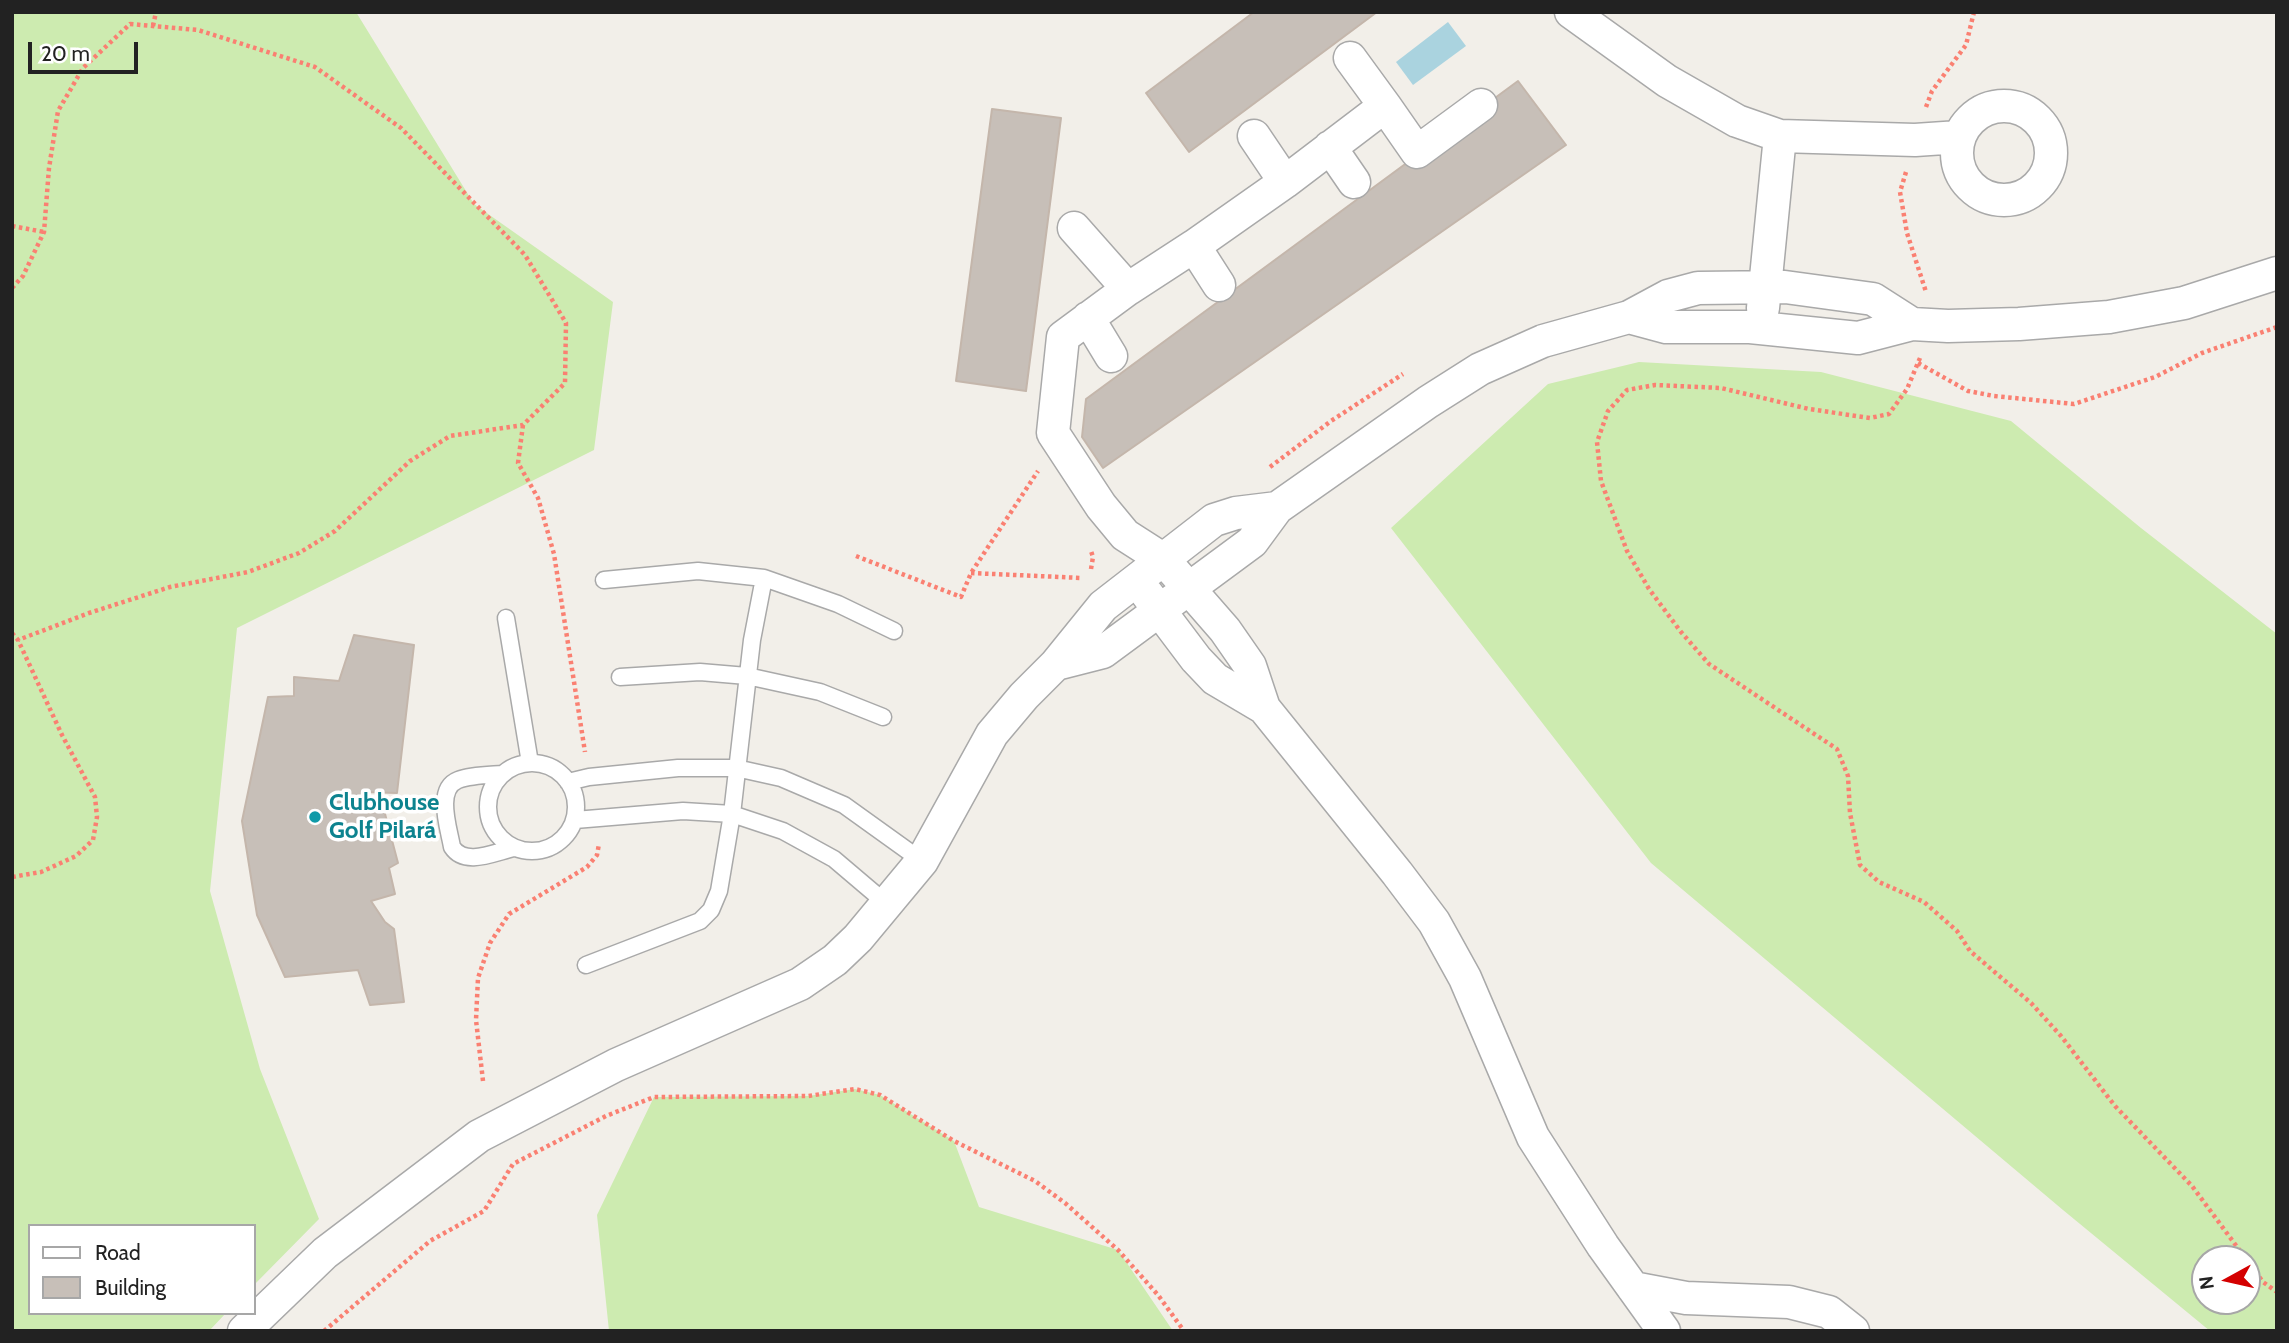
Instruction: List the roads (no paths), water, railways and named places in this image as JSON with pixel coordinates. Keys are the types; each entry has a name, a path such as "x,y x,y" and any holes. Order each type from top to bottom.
{"street":[{"path":"1571,12 1667,81 1737,121 1780,136 1915,141 1959,137"},
{"path":"1350,58 1417,152 1480,104"},
{"path":"1385,106 1285,182 1128,289 1063,337 1053,433 1101,506 1125,535 1164,560 1225,630 1250,666 1264,708 1434,922 1465,978 1533,1138 1603,1246 1664,1331"},
{"path":"1254,136 1285,182"},
{"path":"1761,328 1780,136"},
{"path":"1330,147 1354,182"},
{"path":"1074,228 1128,289"},
{"path":"1194,246 1219,285"},
{"path":"1629,317 1666,327 1761,328 1858,338 1920,324 2019,324 2109,317 2184,303 2277,273"},
{"path":"1056,664 1103,652 1252,542 1277,508 1428,402 1480,369 1543,341 1629,317 1668,296 1698,288 1785,287 1873,299 1920,324"},
{"path":"1088,318 1111,356"},
{"path":"244,1331 325,1253 479,1136 616,1065 800,984 835,960 858,938 922,861 992,734 1056,664 1103,606 1214,520 1236,513 1277,508"},
{"path":"1125,535 1136,579 1196,659 1215,680 1264,708"},
{"path":"1633,1288 1686,1298 1789,1302 1829,1312 1853,1331"}],"lane":[{"path":"604,580 698,571 764,578 838,604 894,631"},
{"path":"586,965 700,921 711,910 719,891 733,814 751,639 764,578"},
{"path":"506,618 530,763"},
{"path":"620,677 700,672 747,676 820,692 883,717"},
{"path":"530,763 545,764 558,771 575,793 576,807 575,820 568,833 550,847 529,852 514,848 502,840 493,828 488,814 488,799 493,785 502,774 515,766 530,763"},
{"path":"568,782 589,776 678,768 736,768 781,779 844,805 922,861"},
{"path":"502,774 459,780 451,784 445,800 452,847 461,857 467,858 514,848"},
{"path":"575,820 683,811 733,814 783,831 834,859 887,904"}],"water":[{"path":"1448,22 1466,46 1413,85 1396,62"}],"place":[{"name":"Clubhouse Golf Pilará","path":"315,817"}]}
